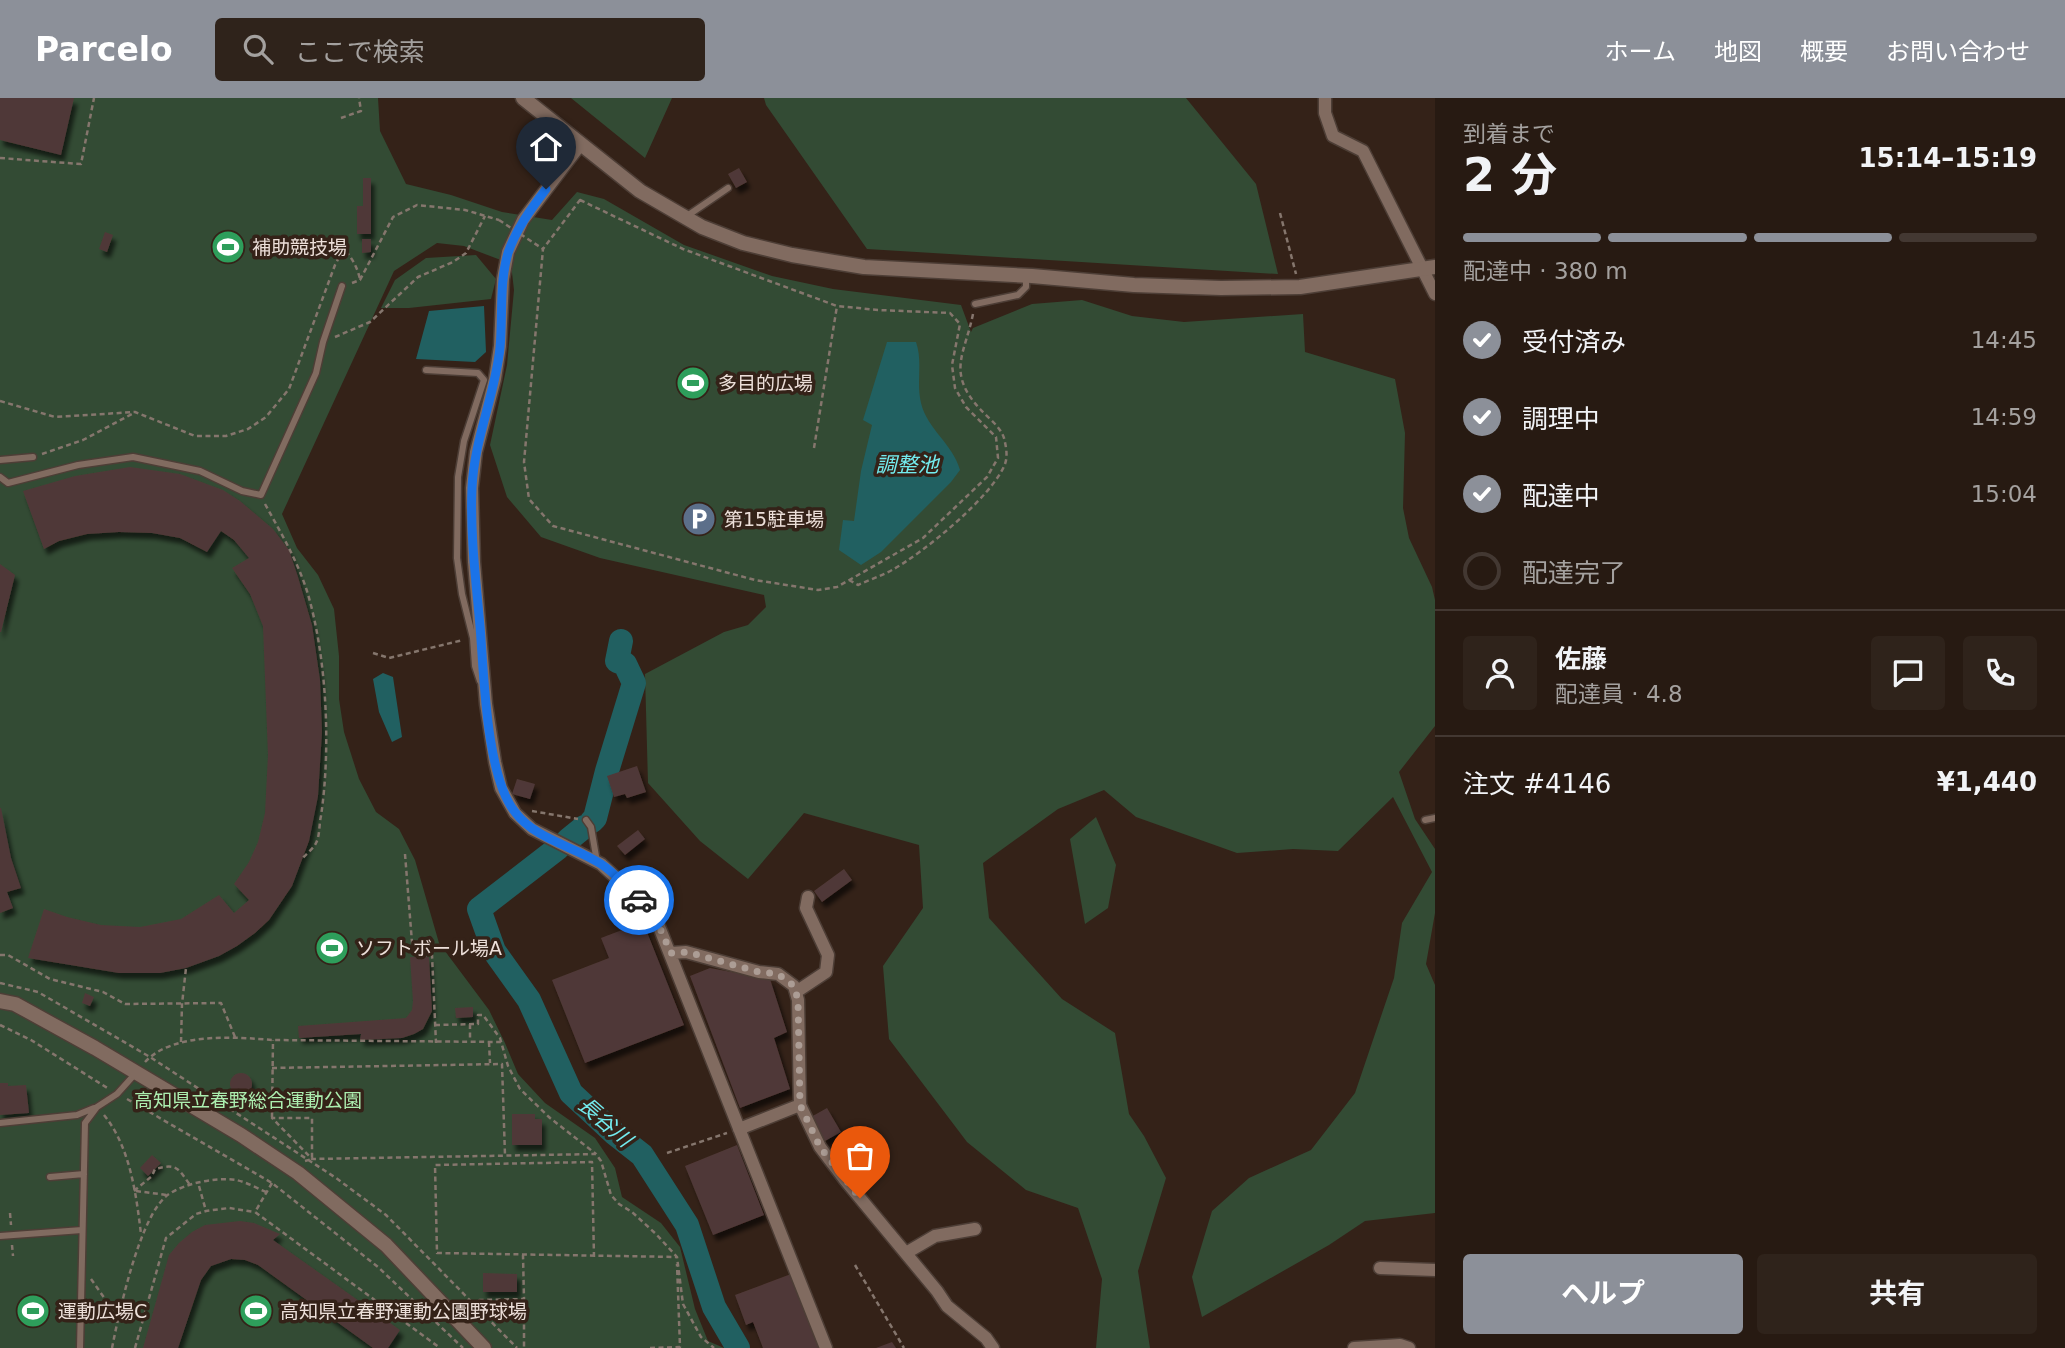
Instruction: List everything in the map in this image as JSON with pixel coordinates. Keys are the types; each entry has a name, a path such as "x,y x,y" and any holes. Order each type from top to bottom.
{"street":[{"path":"523,98 640,191 702,227 743,243 792,256 864,267 1146,286 1221,288 1300,287 1429,269"},
{"path":"1325,98 1325,113 1333,136 1363,150 1429,269 1435,293"},
{"path":"580,145 523,220 508,253 503,279 500,346 495,379 477,452 472,488 474,562 485,696 498,775 501,788 512,808 532,829 597,862 635,895 658,924 826,1348"},
{"path":"796,992 826,972 828,955 806,908 808,897"},
{"path":"671,953 687,952 759,972 778,974 794,986 798,1000 800,1105 820,1147 947,1306 986,1338 993,1348"},
{"path":"0,1001 15,1004 136,1072 298,1173 386,1245 484,1348"},
{"path":"739,1129 800,1105"},
{"path":"906,1253 935,1236 975,1229"},
{"path":"1380,1268 1435,1270"},
{"path":"1354,1348 1400,1345 1409,1348"}],"lane":[{"path":"686,218 728,188"},
{"path":"975,304 1018,295 1027,287 1027,276"},
{"path":"0,477 8,483 78,465 133,457 200,471 242,491 261,495 316,373 323,342 342,286"},
{"path":"426,370 478,373 484,380 464,441 458,477 457,558 462,594 473,638 475,666 485,696"},
{"path":"0,460 33,457"},
{"path":"1424,820 1435,818"},
{"path":"586,820 591,827 597,862"},
{"path":"0,1123 77,1115 97,1107 117,1094 136,1072"},
{"path":"80,1348 85,1123 97,1107"},
{"path":"50,1177 84,1174"},
{"path":"0,1236 82,1230"}],"path":[{"path":"0,158 81,164 94,98"},
{"path":"341,118 361,111 359,98"},
{"path":"580,200 683,249 837,306 950,313 960,324 952,365 955,388 966,407 996,437 998,458 987,477 923,538 837,587 818,590 755,580 554,526 529,499 524,462 543,249 580,200"},
{"path":"342,286 360,280 393,217 417,205 465,210 499,220 543,249"},
{"path":"1280,213 1300,287"},
{"path":"323,342 370,321 418,277 453,262 466,253 485,216"},
{"path":"333,240 344,248 358,269 360,280"},
{"path":"0,401 55,417 135,412 195,436 226,436 248,429 266,417 289,388 335,265 344,248"},
{"path":"849,580 858,585 892,571 928,547 987,490 1006,462 1007,450 1003,434 966,392 962,379 962,352 975,304"},
{"path":"814,448 837,306"},
{"path":"33,457 83,440 135,412"},
{"path":"261,495 289,544 307,594 320,645 325,724 322,806 316,843 302,859"},
{"path":"373,653 389,658 473,638"},
{"path":"512,808 586,820"},
{"path":"405,854 413,954 432,956 436,1043"},
{"path":"0,955 8,956 50,979 103,992 125,1004 221,1003 235,1037"},
{"path":"181,1042 181,1004 186,968"},
{"path":"435,1024 478,1024 478,1015 483,1015 500,1038 508,1066 520,1089 550,1118 596,1154 601,1161 611,1195 656,1234 677,1257 683,1304 701,1337 714,1348"},
{"path":"470,1024 470,1042"},
{"path":"0,1025 31,1040 117,1094 272,1183 378,1267 463,1348"},
{"path":"136,1072 150,1057 181,1042 235,1037 272,1040 501,1042"},
{"path":"272,1040 272,1118 312,1158"},
{"path":"489,1042 490,1064"},
{"path":"272,1068 502,1064 505,1156"},
{"path":"97,1107 115,1129 126,1157 141,1236"},
{"path":"272,1118 312,1118 312,1158"},
{"path":"667,1153 739,1129"},
{"path":"298,1173 306,1160 312,1158 596,1154"},
{"path":"594,1257 592,1162 435,1165 437,1253 594,1257 677,1257"},
{"path":"134,1191 152,1176 155,1169 172,1165 178,1168 190,1185"},
{"path":"134,1191 167,1195 190,1185 213,1180 237,1180 266,1192"},
{"path":"256,1212 272,1183"},
{"path":"199,1186 206,1211"},
{"path":"112,1348 141,1236 167,1195"},
{"path":"135,1348 166,1237 196,1214 229,1208 256,1212 440,1348"},
{"path":"523,1254 524,1348"},
{"path":"650,1348 680,1348 677,1257"},
{"path":"81,1265 118,1318"},
{"path":"855,1265 904,1348"},
{"path":"457,1321 474,1302 524,1298"}],"green space":[{"name":"高知県立春野総合運動公園","path":"0,98 378,98 380,131 406,184 502,212 552,220 577,192 604,199 684,245 772,276 833,289 961,305 971,332 973,328 1032,304 1082,300 1132,316 1184,322 1303,314 1305,352 1395,379 1405,433 1403,508 1409,538 1432,587 1435,600 1435,726 1399,772 1415,819 1435,849 1435,913 1426,964 1435,985 1435,1213 1365,1221 1329,1245 1202,1317 1192,1277 1212,1211 1249,1178 1311,1150 1355,1093 1394,978 1402,923 1432,872 1393,797 1338,851 1293,849 1237,853 1136,817 1104,790 1058,809 983,863 989,918 1062,999 1115,1033 1129,1114 1166,1178 1138,1271 1150,1348 1096,1348 1102,1279 1078,1208 1026,1190 967,1142 889,1039 883,966 923,908 919,845 804,813 748,879 700,841 648,783 645,674 724,632 748,625 766,607 764,595 600,558 541,537 507,497 490,445 507,365 514,290 511,264 464,246 437,243 394,271 282,514 297,548 318,575 334,609 339,656 339,699 344,732 359,779 376,812 399,829 415,860 439,943 489,1010 518,1074 545,1103 595,1138 615,1168 622,1197 661,1223 680,1247 695,1309 708,1341 724,1348 0,1348"},
{"path":"571,98 672,98 645,158"},
{"path":"764,98 1186,98 1256,184 1278,274 867,249 766,105"},
{"path":"476,255 496,279 491,299 409,308 381,308 395,280 426,258"},
{"path":"1096,817 1116,865 1108,908 1085,924 1070,839"}],"water":[{"path":"484,306 486,352 475,362 416,359 429,311"},
{"name":"調整池","path":"887,342 916,342 924,412 952,452 960,470 881,552 861,565 839,550 843,520 854,521 861,471 872,425 863,420"},
{"path":"383,673 393,677 402,737 392,742 379,712 373,679"}],"building":[{"path":"0,98 74,98 61,155 0,140"},
{"path":"739,168 747,182 736,188 728,174"},
{"path":"363,178 371,178 371,234 357,234 357,206 363,206"},
{"path":"105,232 113,235 107,252 99,249"},
{"path":"362,239 371,239 371,252 362,253"},
{"path":"130,467 180,474 223,490 273,529 289,550 298,577 312,625 320,680 322,732 318,796 309,841 292,886 269,920 237,946 186,968 160,973 119,973 28,958 44,909 101,925 140,927 181,919 219,895 234,913 249,900 234,884 249,862 258,842 265,813 268,755 263,626 250,594 232,568 249,558 234,540 221,531 207,552 180,538 152,533 119,532 87,534 59,541 44,549 23,491 75,476"},
{"path":"0,564 15,575 1,632 0,632"},
{"path":"637,766 646,792 627,798 625,794 614,797 607,776"},
{"path":"517,779 535,784 530,799 512,794"},
{"path":"0,808 21,888 7,892 13,908 0,913"},
{"path":"638,830 645,839 625,855 617,846"},
{"path":"844,869 852,880 822,902 814,891"},
{"path":"643,922 684,1025 585,1063 552,980 609,958 601,938"},
{"path":"410,957 429,957 432,1011 423,1029 402,1038 360,1040 361,1034 299,1038 298,1026 406,1018 412,1010 413,1001"},
{"path":"710,968 770,979 787,1032 774,1038 790,1089 740,1108 690,976"},
{"path":"85,993 94,997 90,1006 82,1003"},
{"path":"473,1007 473,1017 456,1018 455,1008"},
{"path":"241,1073 249,1076 252,1084 249,1092 241,1095 233,1092 230,1084 233,1076"},
{"path":"0,1083 8,1083 8,1086 26,1085 29,1113 0,1115"},
{"path":"827,1108 841,1132 825,1141 811,1117"},
{"path":"512,1114 535,1114 535,1119 542,1119 542,1145 512,1145"},
{"path":"737,1145 764,1215 713,1235 685,1166"},
{"path":"152,1155 161,1163 148,1176 140,1168"},
{"path":"240,1221 254,1223 280,1234 273,1240 400,1330 388,1348 373,1348 258,1265 231,1259 211,1266 201,1280 178,1348 143,1348 169,1255 192,1232 205,1225"},
{"path":"483,1273 517,1274 517,1292 483,1292"},
{"path":"791,1274 819,1348 763,1348 753,1322 746,1325 735,1295"},
{"path":"892,1342 896,1348 876,1348"}],"waterway":[{"name":"長谷川","path":"592,821 634,683 625,664 617,661 621,641"},
{"name":"長谷川","path":"568,840 584,827"},
{"name":"長谷川","path":"558,848 479,909 494,951 529,1000 571,1093 642,1155 687,1225 714,1307 738,1348"}],"way so far":[{"path":"639,900 658,924 671,953 687,952 759,972 778,974 794,986 798,1000 800,1105 820,1147 860,1198"}],"place":[{"name":"補助競技場","path":"228,247"},
{"name":"多目的広場","path":"693,383"},
{"name":"第15駐車場","path":"699,519"},
{"name":"ソフトボール場A","path":"332,948"},
{"name":"運動広場C","path":"33,1311"},
{"name":"高知県立春野運動公園野球場","path":"256,1311"}],"route":[{"path":"546,189 523,220 508,253 503,279 500,346 495,379 477,452 472,488 474,562 486,704 501,788 515,813 532,829 601,864 639,900"}]}
